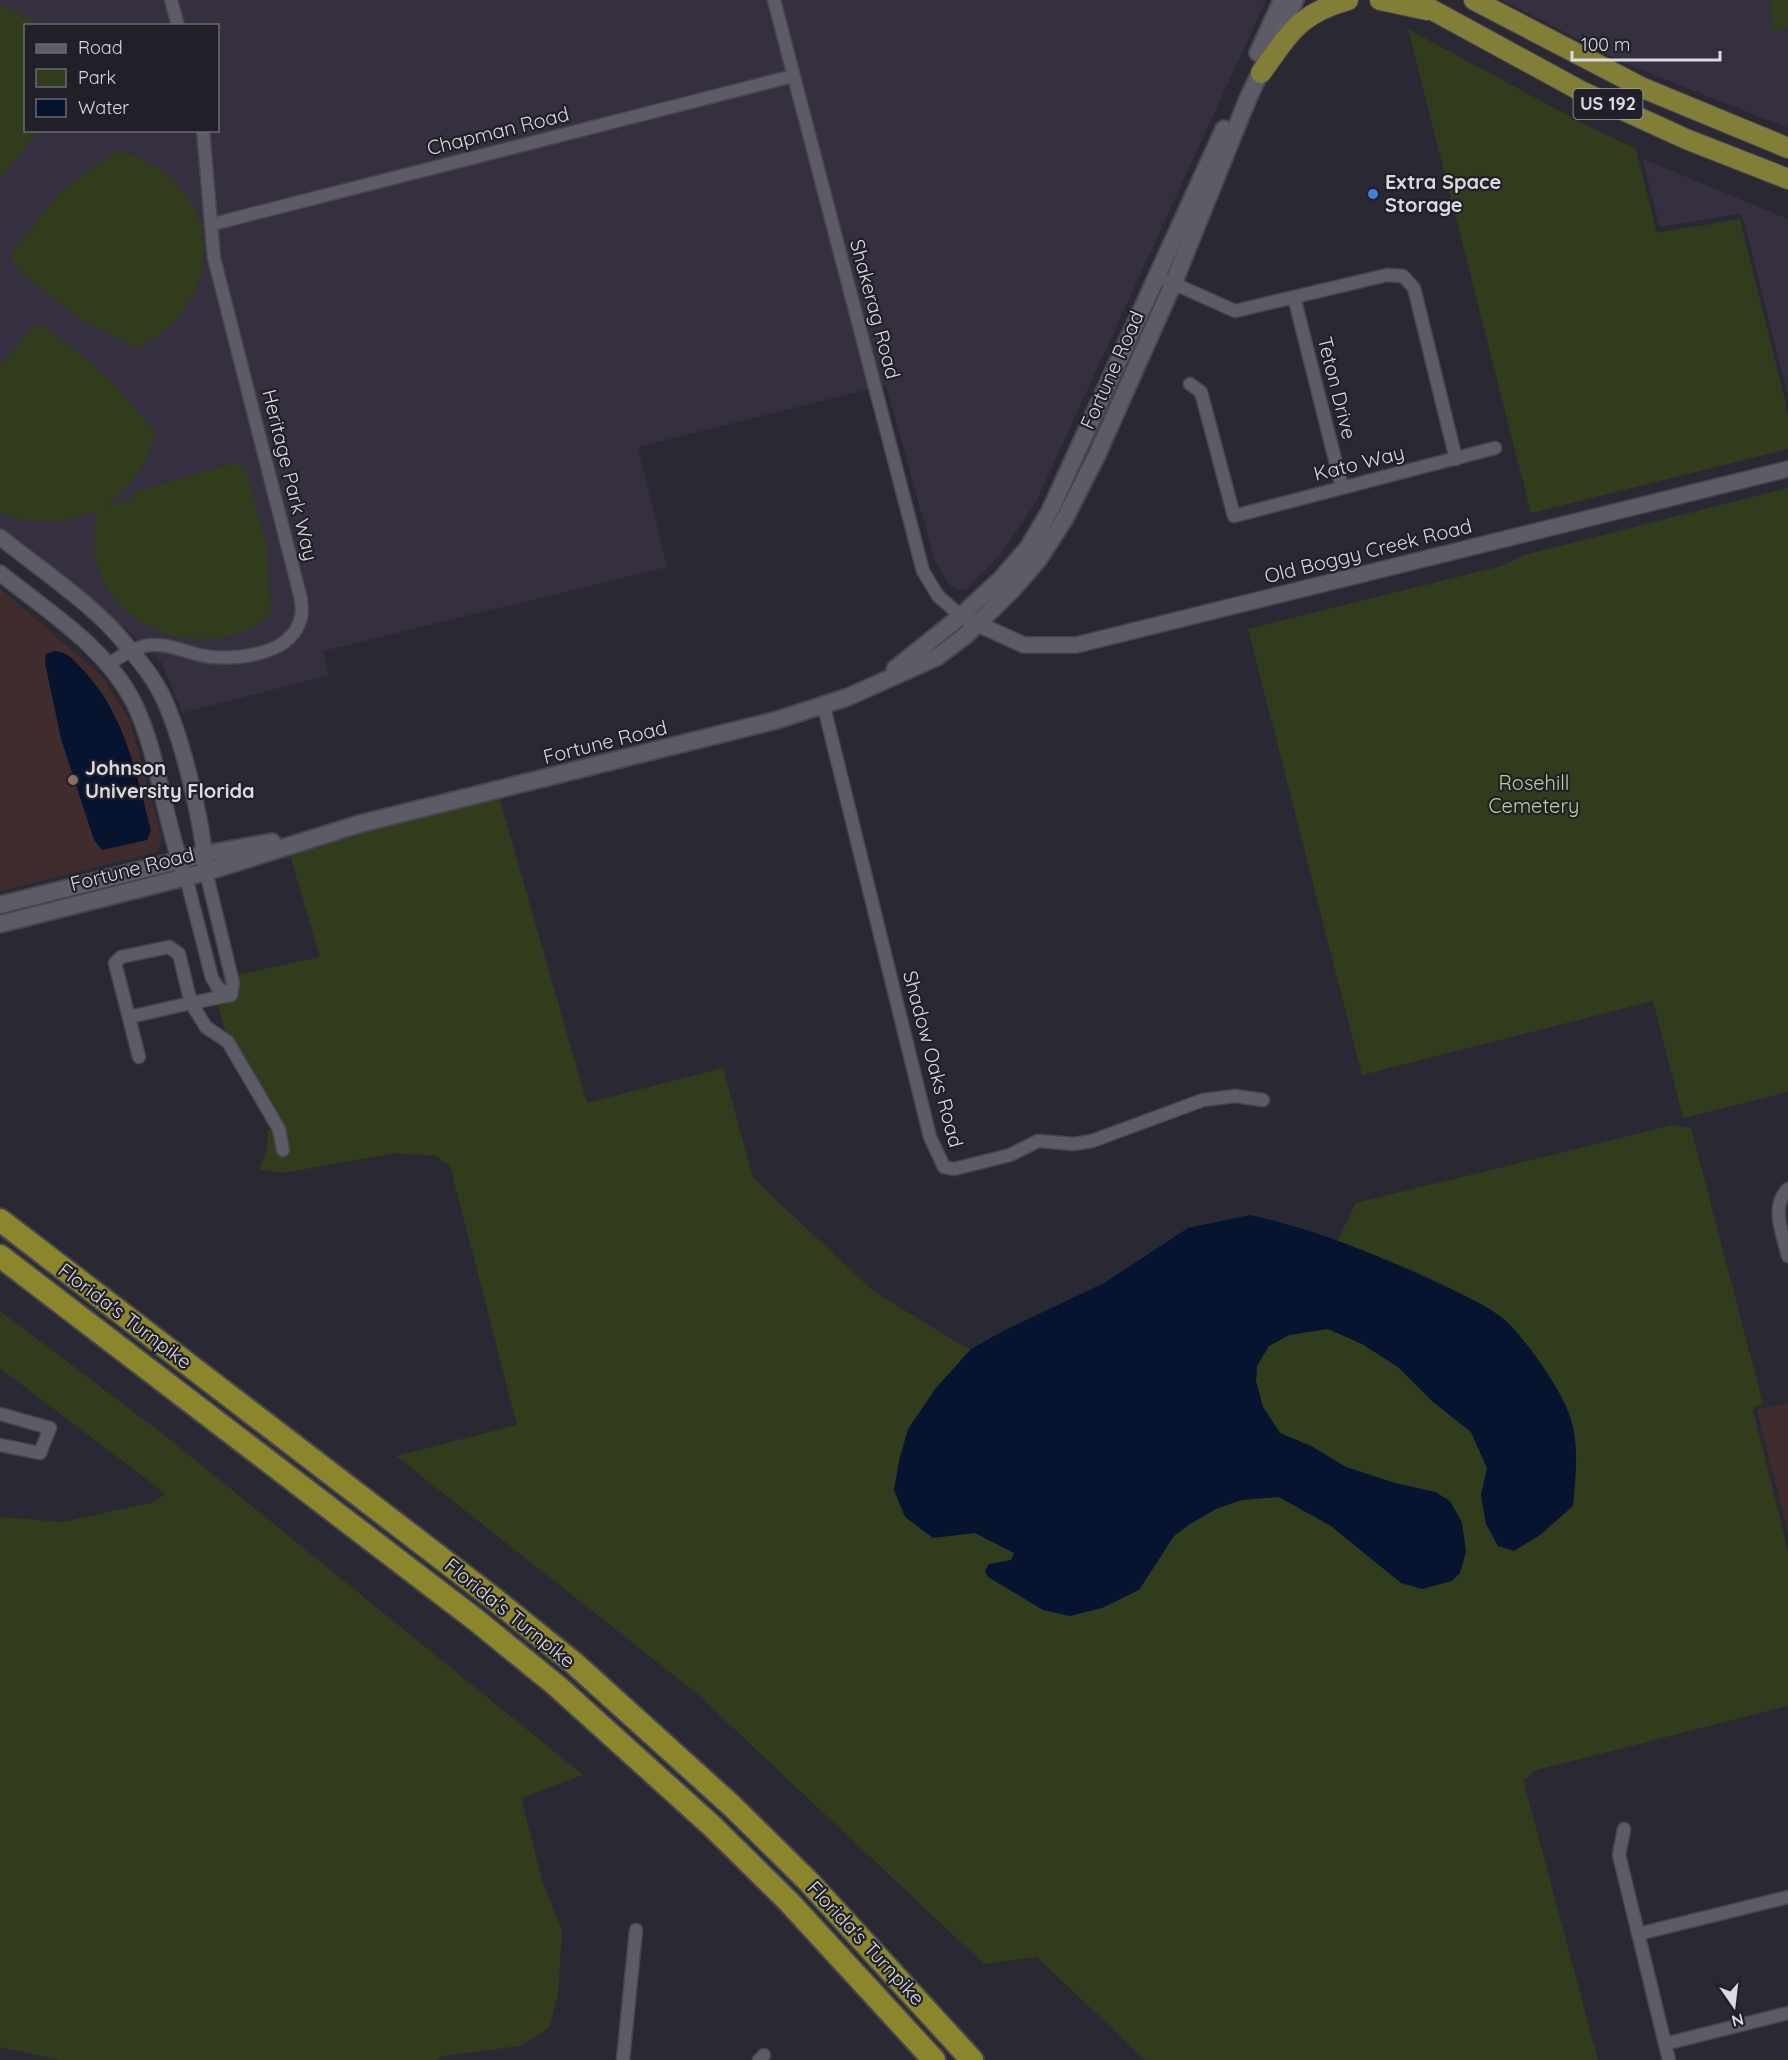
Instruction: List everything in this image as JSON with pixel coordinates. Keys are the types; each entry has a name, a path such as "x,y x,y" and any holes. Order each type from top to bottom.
{"highway":[{"path":"1261,73 1298,24 1320,8 1348,0"},
{"path":"1380,0 1436,12"},
{"name":"US 192","path":"1414,0 1612,106 1686,139 1788,179"},
{"name":"US 192","path":"1474,0 1632,83 1692,110 1788,148"},
{"name":"Florida's Turnpike","path":"0,1220 493,1598 575,1664 732,1806 810,1882 972,2060"},
{"name":"Florida's Turnpike","path":"0,1256 466,1612 557,1686 712,1826 789,1902 934,2060"}],"main road":[{"name":"Fortune Road","path":"875,684 961,616 1002,578 1028,548 1050,511 1281,0"},
{"name":"Fortune Road","path":"0,924 206,872 341,829 824,707 937,657 977,624 1038,560 1064,520 1173,284 1221,163 1295,0"},
{"name":"Fortune Road","path":"0,905 205,854 341,829"}],"street":[{"path":"171,0 177,24"},
{"name":"Shakerag Road","path":"774,0 923,571 938,596 961,616"},
{"name":"Chapman Road","path":"213,224 794,76"},
{"name":"Heritage Park Way","path":"108,664 131,650 154,644 210,657 250,655 273,649 291,635 301,618 301,599 214,258 213,224 203,132"},
{"path":"1157,276 1235,311 1387,275 1402,276 1414,288 1456,459"},
{"name":"Teton Drive","path":"1294,297 1342,488"},
{"name":"Kato Way","path":"1190,384 1201,392 1233,516 1495,448"},
{"name":"Old Boggy Creek Road","path":"961,616 1024,645 1076,645 1788,469"},
{"path":"0,537 102,620 131,650 162,694 178,738 205,854 206,872 233,983 231,995"},
{"path":"0,573 83,639 108,664 134,703 150,746 212,978 218,988 231,995"},
{"name":"Shadow Oaks Road","path":"824,707 930,1137 944,1167 954,1169 1010,1155 1038,1141 1074,1144 1092,1141 1142,1120 1203,1100 1235,1096 1263,1100"},
{"path":"56,891 60,909"},
{"path":"139,1057 115,963 121,957 168,947 175,949 179,954 191,1003 206,1027 228,1042 279,1130 283,1150"},
{"path":"129,1017 231,995"},
{"path":"1788,1189 1782,1196 1778,1209 1788,1256"},
{"path":"0,1414 50,1428 40,1453 0,1445"},
{"path":"1624,1829 1619,1855 1669,2060"},
{"path":"1638,1934 1788,1897"},
{"path":"623,2060 636,1930"},
{"path":"1665,2044 1788,2013"}],"shaded area":[{"path":"0,0 1266,0 1035,504 1001,554 968,588 960,590 950,586 934,558 886,385 638,447 667,567 323,651 329,675 182,713 162,663 125,628 0,528"},
{"path":"1502,0 1771,0 1773,31 1788,28 1788,128 1622,62"},
{"path":"1643,159 1788,219 1788,395 1743,217 1739,214 1660,227"},
{"name":"Johnson University Florida","path":"0,588 102,676 130,721 162,838 157,852 0,891"},
{"path":"1788,1403 1788,1533 1757,1410"}],"green space":[{"path":"1771,0 1788,0 1788,28 1773,32"},
{"path":"0,6 28,17 38,24 24,24 24,132 37,132 0,180"},
{"path":"1408,29 1580,122 1636,149 1657,233 1740,219 1788,413 1788,449 1531,513"},
{"path":"117,151 153,165 179,186 196,212 204,242 202,272 190,301 168,327 136,348 77,317 13,265 12,253 62,190"},
{"path":"44,325 107,377 156,433 148,455 137,474 106,506 130,500 134,492 234,463 246,469 267,547 271,615 244,632 223,638 179,637 158,631 139,621 122,608 109,591 99,571 95,556 96,511 71,519 48,522 25,520 0,513 0,366 32,327"},
{"name":"Rosehill Cemetery","path":"1788,488 1788,1092 1683,1118 1653,1001 1362,1075 1248,629 1502,566 1524,555"},
{"path":"499,797 587,1103 723,1068 753,1178 873,1291 970,1350 936,1388 908,1429 894,1490 933,1537 975,1533 1014,1553 1012,1560 996,1564 1138,1590 1174,1536 1190,1524 1216,1509 1241,1500 1279,1497 1331,1526 1401,1583 1466,1552 1462,1523 1450,1501 1435,1492 1395,1483 1346,1467 1311,1446 1280,1433 1263,1407 1256,1381 1257,1366 1269,1346 1289,1335 1328,1329 1362,1344 1398,1367 1432,1401 1471,1432 1487,1468 1481,1495 1486,1524 1539,1361 1513,1328 1484,1306 1444,1284 1337,1241 1356,1203 1673,1125 1691,1128 1763,1404 1754,1407 1753,1411 1788,1551 1788,1706 1533,1771 1530,1777 1523,1779 1598,2060 1145,2060 1037,1957 984,1964 695,1692 396,1456 517,1425 450,1166 436,1156 395,1153 283,1173 259,1169 267,1149 268,1130 274,1131 279,1156 289,1155 284,1127 235,1040 226,1034 218,1004 237,999 234,988 216,993 213,980 320,957 289,852"},
{"path":"0,1311 168,1438 583,1775 521,1798 542,1880 562,1930 558,1995 549,2028 520,2046 443,2056 437,2060 60,2060 0,2047 0,1517 62,1522 151,1503 166,1494 0,1368"}],"water":[{"path":"54,651 75,661 100,690 111,708 128,747 140,788 151,830 147,840 102,850 94,840 61,739 45,663 46,654"},
{"path":"1250,1215 1323,1235 1370,1253 1474,1300 1506,1321 1541,1363 1563,1400 1572,1422 1576,1446 1573,1506 1540,1535 1514,1551 1498,1546 1486,1524 1481,1495 1487,1468 1471,1432 1432,1401 1398,1367 1362,1344 1328,1329 1289,1335 1269,1346 1257,1366 1256,1381 1263,1407 1280,1433 1311,1446 1346,1467 1395,1483 1435,1492 1450,1501 1462,1523 1466,1552 1460,1573 1452,1581 1422,1589 1401,1583 1331,1526 1279,1497 1241,1500 1216,1509 1174,1536 1139,1590 1102,1608 1070,1616 1043,1610 988,1577 985,1571 989,1564 1011,1560 1014,1553 975,1533 933,1538 905,1517 894,1490 908,1429 936,1388 971,1349 1005,1330 1104,1283 1188,1228"}],"place":[{"name":"Extra Space Storage","path":"1373,194"},
{"name":"Johnson University Florida","path":"73,780"}]}
